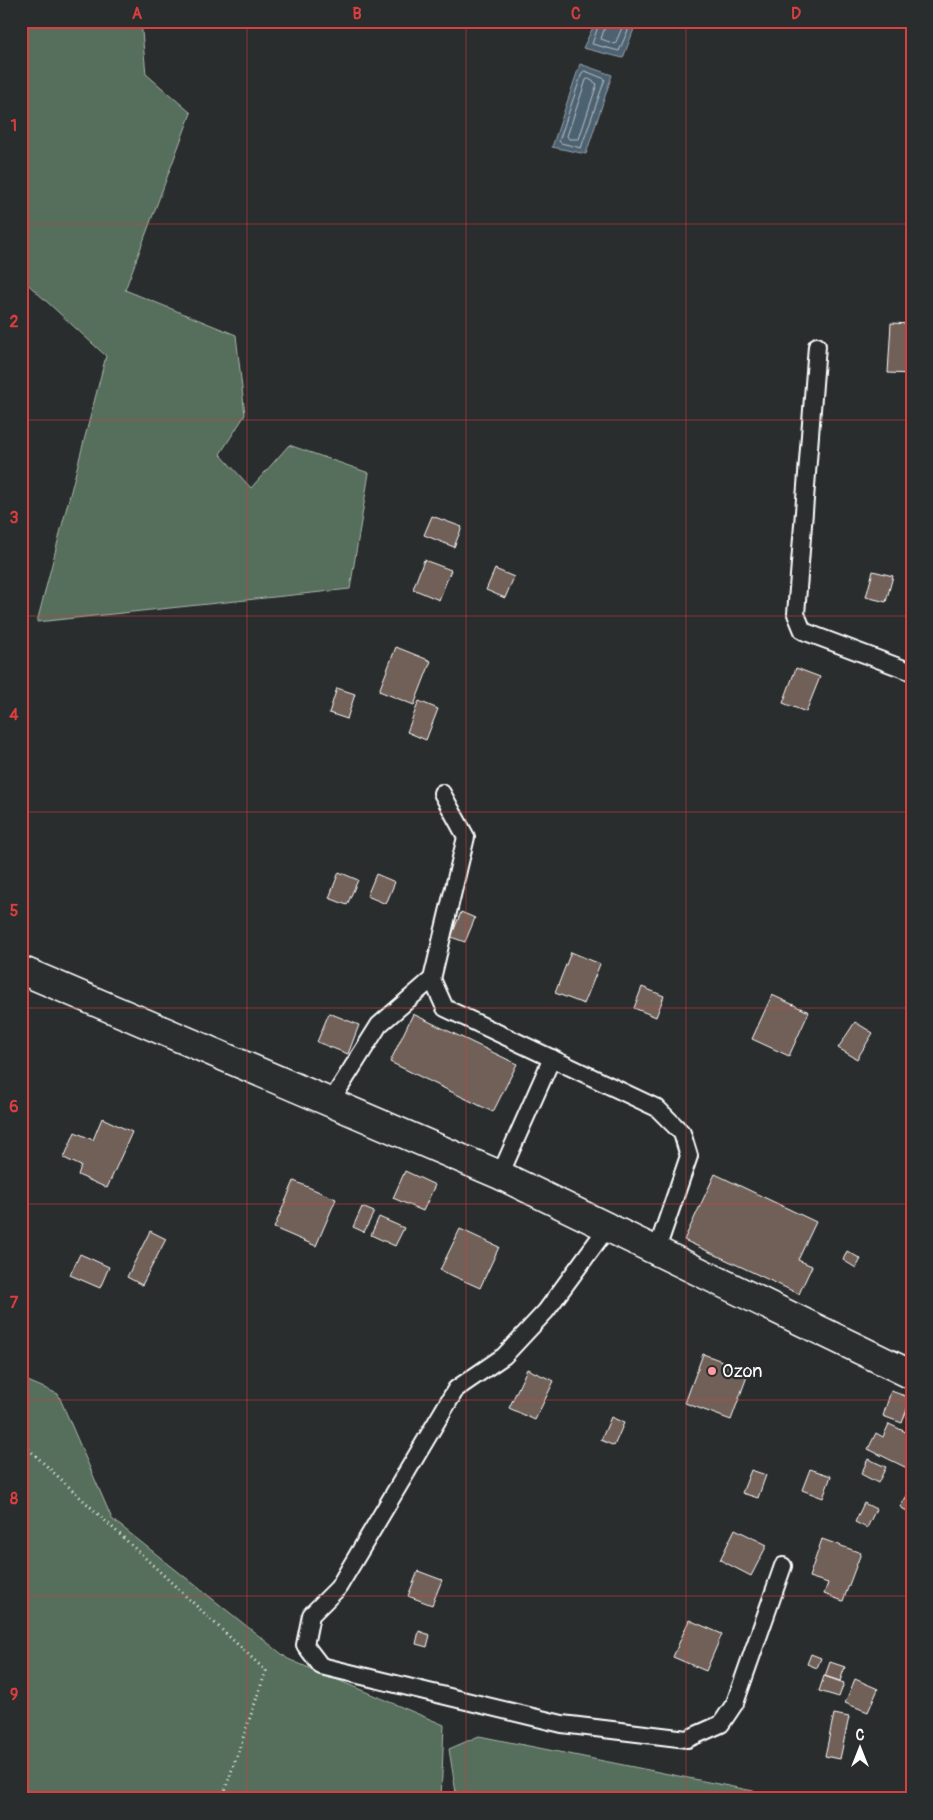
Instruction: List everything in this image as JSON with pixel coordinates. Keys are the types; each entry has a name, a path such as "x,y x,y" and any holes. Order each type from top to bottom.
{"street":[{"path":"21,970 500,1175 912,1374"}],"lane":[{"path":"818,346 796,614 803,631 912,672"},
{"path":"330,1103 379,1025 432,978 466,837 442,794"},
{"path":"432,978 446,1008 656,1108 682,1133 689,1156 656,1252"},
{"path":"500,1175 552,1058"},
{"path":"607,1228 546,1312 504,1356 456,1389 338,1588 311,1615 304,1645 321,1666 562,1724 687,1739 721,1724 736,1703 783,1566"}],"path":[{"path":"21,1442 266,1671 222,1799"}],"green space":[{"path":"21,21 141,21 146,74 191,113 125,290 236,335 245,415 220,454 251,488 289,445 369,473 350,589 37,622 106,356 21,278"},
{"path":"21,1378 58,1394 112,1519 288,1659 444,1725 441,1799 21,1799"},
{"path":"479,1736 793,1799 457,1799 449,1749"}],"water":[{"path":"596,21 637,21 623,58 583,48"},
{"path":"580,64 612,75 586,154 552,147"}],"building":[{"path":"891,323 912,324 912,374 888,373"},
{"path":"432,516 462,527 454,547 424,535"},
{"path":"424,560 451,570 439,600 413,589"},
{"path":"495,569 514,577 505,598 486,590"},
{"path":"873,571 893,576 886,602 866,597"},
{"path":"396,647 431,661 414,705 379,691"},
{"path":"796,668 820,677 806,712 783,703"},
{"path":"337,688 355,694 347,719 329,713"},
{"path":"419,701 438,709 426,740 407,732"},
{"path":"339,872 358,880 347,905 329,898"},
{"path":"376,874 395,882 386,904 367,896"},
{"path":"461,912 475,918 465,942 451,937"},
{"path":"571,952 600,964 584,1004 555,993"},
{"path":"642,987 664,996 656,1017 634,1008"},
{"path":"772,995 809,1012 789,1056 752,1039"},
{"path":"329,1013 359,1025 348,1054 317,1042"},
{"path":"413,1014 517,1064 493,1112 390,1062"},
{"path":"855,1022 873,1033 857,1059 838,1048"},
{"path":"102,1118 132,1132 107,1188 78,1175 81,1166 64,1158 75,1132 93,1140"},
{"path":"405,1171 435,1185 423,1211 393,1198"},
{"path":"715,1174 816,1222 798,1260 812,1266 799,1294 684,1240"},
{"path":"294,1181 336,1199 316,1246 274,1228"},
{"path":"362,1207 374,1212 364,1232 353,1227"},
{"path":"379,1217 404,1228 395,1246 371,1235"},
{"path":"460,1229 499,1247 480,1288 440,1270"},
{"path":"150,1231 166,1239 142,1285 127,1277"},
{"path":"847,1251 861,1259 856,1268 843,1260"},
{"path":"80,1254 109,1267 100,1288 70,1275"},
{"path":"703,1354 749,1371 731,1420 685,1403"},
{"path":"527,1369 554,1381 535,1420 509,1408"},
{"path":"891,1391 911,1398 902,1423 883,1416"},
{"path":"611,1417 624,1423 614,1446 601,1440"},
{"path":"889,1424 912,1435 907,1448 912,1450 912,1459 907,1468 868,1449 876,1433 883,1437"},
{"path":"868,1459 886,1467 878,1483 861,1474"},
{"path":"810,1469 831,1476 823,1498 802,1490"},
{"path":"751,1470 766,1475 758,1498 742,1493"},
{"path":"908,1494 912,1496 912,1514 900,1507"},
{"path":"864,1503 876,1509 867,1528 855,1522"},
{"path":"735,1529 767,1545 751,1576 720,1560"},
{"path":"822,1539 861,1553 843,1601 824,1594 828,1583 809,1577"},
{"path":"418,1571 442,1580 432,1605 408,1596"},
{"path":"689,1620 722,1634 706,1671 673,1657"},
{"path":"419,1631 430,1635 427,1647 416,1644"},
{"path":"811,1654 821,1658 817,1668 807,1664"},
{"path":"830,1662 845,1667 840,1681 825,1676"},
{"path":"824,1676 844,1683 839,1697 819,1691"},
{"path":"855,1679 878,1689 868,1712 845,1703"},
{"path":"834,1714 849,1717 840,1759 825,1756"}],"place":[{"name":"Ozon","path":"712,1371"}]}
